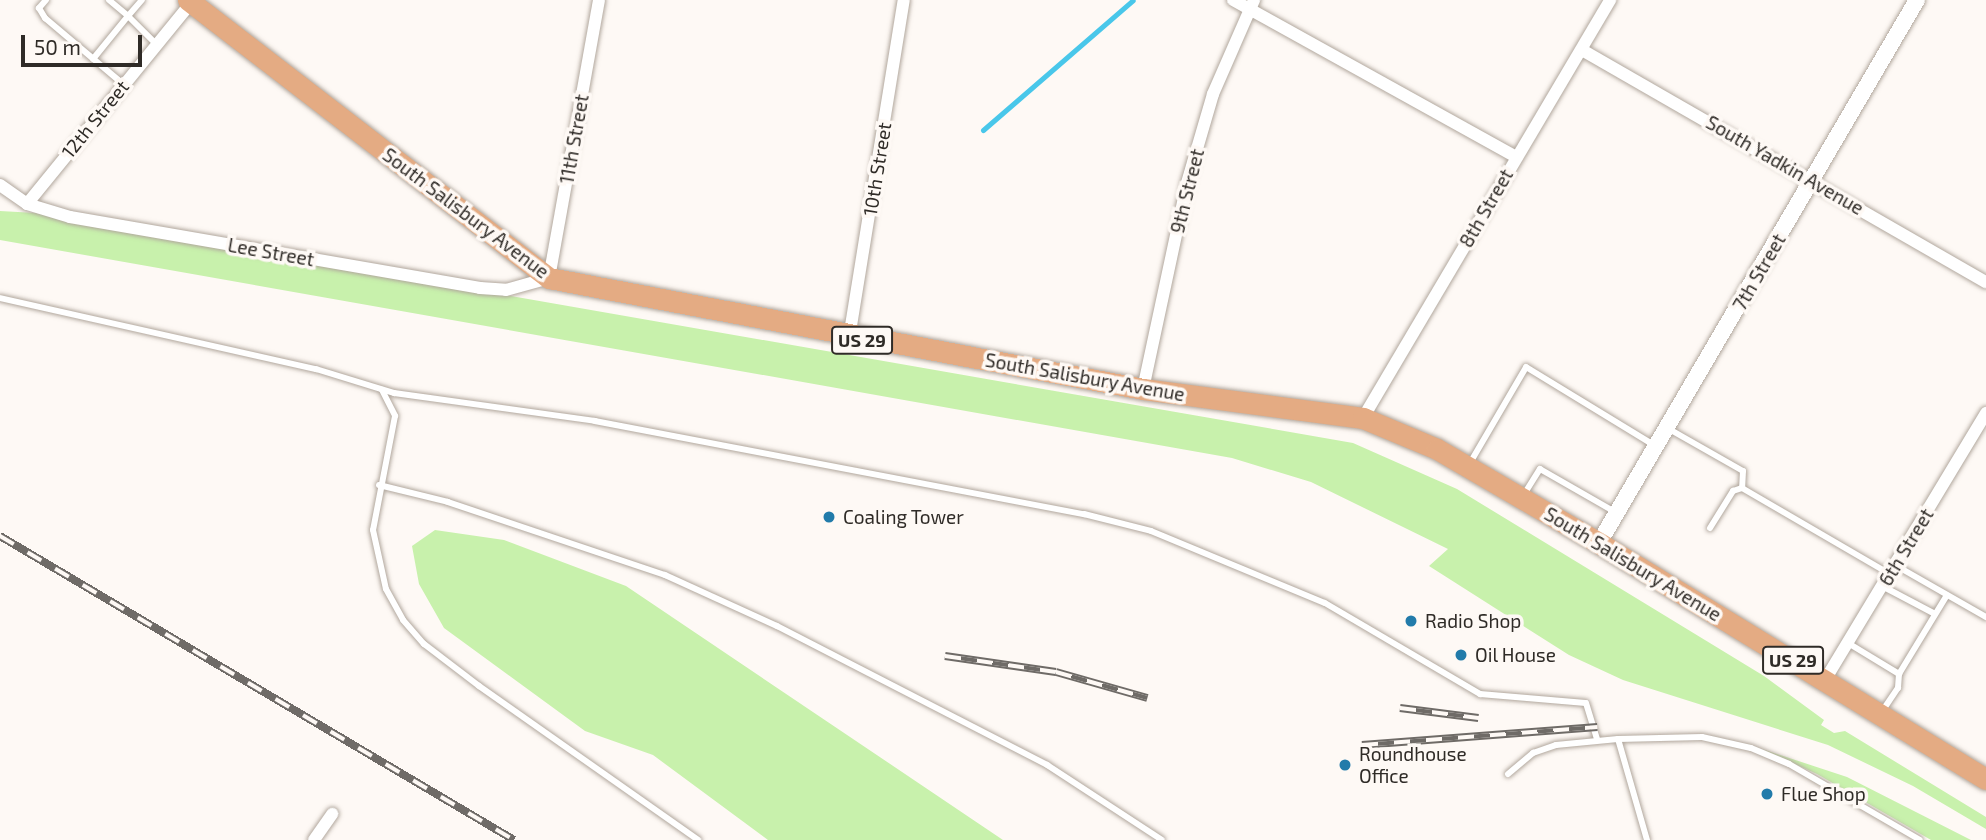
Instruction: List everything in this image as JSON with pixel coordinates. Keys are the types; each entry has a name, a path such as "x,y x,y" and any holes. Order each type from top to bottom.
{"main road":[{"name":"South Salisbury Avenue","path":"189,1 549,278 849,338 1143,390 1363,418 1468,467 1599,542 1986,779"}],"street":[{"name":"11th Street","path":"549,278 599,0"},
{"name":"10th Street","path":"849,338 904,0"},
{"path":"1233,0 1251,4 1516,157"},
{"name":"8th Street","path":"1363,418 1610,0"},
{"name":"7th Street","path":"1599,542 1917,0"},
{"name":"12th Street","path":"27,204 157,45 189,1"},
{"name":"9th Street","path":"1143,390 1187,183 1213,94 1251,4"},
{"name":"South Yadkin Avenue","path":"1581,50 1813,180 1986,282"},
{"name":"Lee Street","path":"0,185 27,204 70,217 480,288 506,290 549,278"},
{"name":"6th Street","path":"1825,680 1986,413"},
{"path":"314,840 332,814"}],"lane":[{"path":"46,0 38,8 44,19 123,84"},
{"path":"109,0 157,45"},
{"path":"93,60 142,0"},
{"path":"0,298 316,369 382,390 595,421 1084,514 1151,531 1325,603 1480,694 1586,702 1597,739"},
{"path":"1468,467 1526,366 1656,446"},
{"path":"382,390 395,416 379,485 373,530 378,564 403,620 425,644 698,840"},
{"path":"1667,428 1743,471 1742,488"},
{"path":"1522,498 1539,469 1617,513"},
{"path":"379,485 590,549 715,598 1047,765 1162,840"},
{"path":"1710,528 1733,491 1742,488 1892,570 1947,595 1986,617"},
{"path":"1882,586 1935,614"},
{"path":"1881,714 1898,688 1899,674 1947,595"},
{"path":"1848,643 1899,674"},
{"path":"1508,774 1533,753 1597,739 1702,737 1751,748 1789,764 1920,840"},
{"path":"1618,739 1647,840"}],"green space":[{"path":"0,211 36,213 1353,443 1457,489 1764,676 1824,720 1821,725 1834,733 1845,731 1986,817 1986,829 1913,786 1828,745 1623,680 1569,655 1429,566 1448,549 1311,482 1232,458 0,240"},
{"path":"435,530 504,540 626,586 1003,840 768,840 653,755 585,731 444,628 419,584 412,546"},
{"path":"1762,749 1847,777 1971,840 1931,840 1817,774"}],"waterway":[{"path":"983,130 1133,0"}],"railway":[{"path":"0,536 514,840"},
{"path":"945,656 1056,672 1147,698"},
{"path":"1400,708 1478,718"},
{"path":"1362,745 1597,727"}],"place":[{"name":"Coaling Tower","path":"829,517"},
{"name":"Radio Shop","path":"1411,621"},
{"name":"Oil House","path":"1461,655"},
{"name":"Roundhouse Office","path":"1345,765"},
{"name":"Flue Shop","path":"1767,794"}]}
